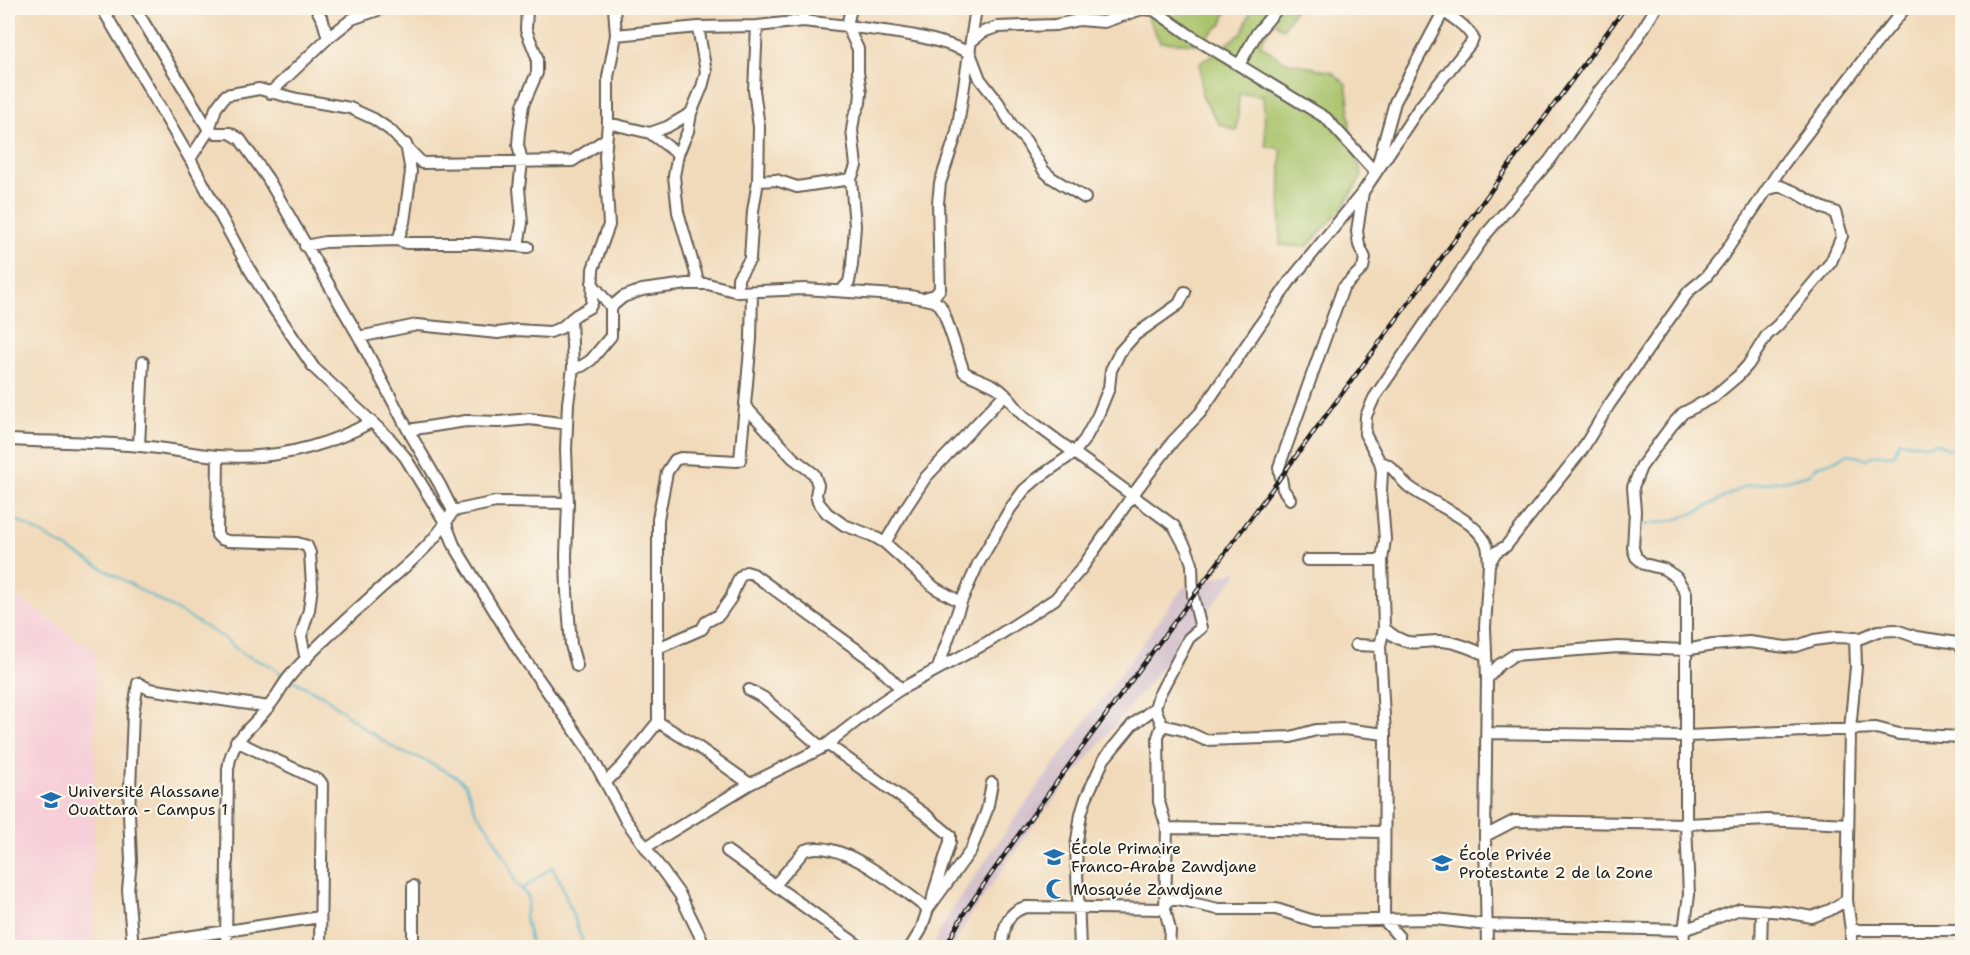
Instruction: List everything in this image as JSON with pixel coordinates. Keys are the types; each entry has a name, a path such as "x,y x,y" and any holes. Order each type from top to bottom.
{"street":[{"path":"102,8 190,159 248,267 298,345 314,368 391,440 405,457 446,524 454,544 519,651 587,748 625,819 680,895 706,948"},
{"path":"135,8 209,130 216,133 230,133 240,140 268,179 441,485 453,511"},
{"path":"316,8 328,38"},
{"path":"352,19 353,8"},
{"path":"270,93 328,38 352,19 384,8"},
{"path":"305,246 325,242 398,240 406,243 476,243 523,247 519,188 522,161 518,145 519,132 523,105 537,73 537,57 526,30 527,8"},
{"path":"359,338 417,325 498,333 517,330 550,332 561,328 590,307 593,269 609,225 604,156 608,123 608,77 616,34 614,8"},
{"path":"802,8 803,21"},
{"path":"842,291 849,282 852,265 855,226 851,179 856,166 852,130 861,93 858,50 847,26 851,8"},
{"path":"976,8 973,40 957,132 940,183 938,203 940,305 949,324 964,372 996,387 1005,394 1018,411 1174,526 1192,564 1193,596 1201,628 1189,638 1159,695 1155,708 1132,725 1108,753 1086,798 1076,847 1080,948"},
{"path":"973,40 983,32 997,27 1055,25 1079,20 1104,22 1142,9 1154,8 1191,36 1326,118 1375,172"},
{"path":"1239,65 1257,33 1278,8"},
{"path":"1399,948 1399,937 1384,920 1384,734 1380,646 1384,628 1382,560 1385,539 1380,462 1365,434 1366,416 1374,398 1486,233 1550,160 1621,64 1656,8"},
{"path":"1489,564 1496,552 1506,546 1582,450 1610,405 1689,291 1717,264 1783,165 1905,8"},
{"path":"646,847 750,784 825,746 880,702 988,642 1055,599 1082,568 1173,441 1200,413 1290,281 1363,192 1419,108 1472,43 1473,38 1470,32 1440,10 1395,102 1375,172"},
{"path":"616,34 803,21 919,36 950,44 970,53 980,79 998,102 1013,127 1026,141 1044,171 1085,198"},
{"path":"738,292 738,278 750,259 753,211 758,181 759,126 754,90 757,26"},
{"path":"698,27 706,72 691,113 688,131 678,154 674,191 686,244 699,284"},
{"path":"190,159 209,130 216,108 226,95 259,89 297,99 350,108 374,119 390,130 422,163 572,161 606,139"},
{"path":"650,133 667,127 691,113"},
{"path":"608,123 650,133 678,154"},
{"path":"398,240 404,222 411,172 406,144"},
{"path":"758,181 776,180 797,187 851,179"},
{"path":"1683,948 1689,895 1686,824 1686,593 1676,577 1664,569 1644,564 1636,557 1633,548 1635,511 1632,487 1641,467 1672,425 1683,413 1712,398 1738,376 1748,365 1767,335 1831,262 1842,236 1835,212 1780,186 1769,189"},
{"path":"1290,499 1283,489 1279,468 1342,288 1363,268 1365,258 1357,231 1363,192"},
{"path":"573,368 582,366 591,360 608,340 612,330 611,307 592,283"},
{"path":"611,307 624,297 642,290 699,284 708,284 738,292 842,291 923,298 940,305"},
{"path":"923,298 935,295 940,289"},
{"path":"606,782 624,764 658,722 658,519 667,472 675,460 681,458 740,460 751,339 752,292"},
{"path":"938,668 950,630 978,564 1010,509 1024,490 1074,453 1085,439 1098,415 1109,388 1111,370 1120,352 1135,335 1179,304 1185,292"},
{"path":"571,319 573,368 567,424 566,465 567,592 571,645 577,666"},
{"path":"139,446 143,362"},
{"path":"885,543 926,477 1005,394"},
{"path":"746,407 793,458 814,474 818,485 816,495 822,508 844,525 885,543 935,588 961,603"},
{"path":"408,430 465,421 499,422 530,419 567,424"},
{"path":"8,440 139,446 218,456 293,452 328,442 371,422"},
{"path":"218,456 217,535 228,541 297,543 307,546 310,553 312,586 309,610 301,636 306,660"},
{"path":"1380,462 1393,468 1407,485 1472,527 1486,543 1489,564 1485,627 1487,948"},
{"path":"226,948 228,769 236,741 269,707 287,680 306,660 431,542 446,524 453,511 496,502 568,503"},
{"path":"1307,560 1382,560"},
{"path":"658,648 702,629 706,622 719,615 731,598 739,578 746,572 753,574 874,662 901,689"},
{"path":"1384,628 1401,640 1416,643 1443,641 1486,655"},
{"path":"1487,679 1499,665 1514,655 1618,647 1685,650 1749,642 1786,647 1814,640 1861,638 1878,631 1896,630 1916,637 1957,643 1962,648"},
{"path":"1851,948 1851,930 1846,900 1850,730 1856,667 1855,637"},
{"path":"1356,645 1380,646"},
{"path":"269,707 149,689 138,683 133,714 129,813 131,861 128,890 133,946 320,917"},
{"path":"749,690 764,698 825,746 926,815 950,835 950,842 930,906 921,930 910,948"},
{"path":"1155,708 1162,725 1158,737 1159,802 1167,828 1165,905 1170,930 1169,948"},
{"path":"658,722 750,784"},
{"path":"1162,725 1184,730 1205,740 1291,737 1316,730 1344,729 1384,734"},
{"path":"1487,733 1687,736 1876,728 1899,734 1962,737"},
{"path":"236,741 300,770 322,784 320,948"},
{"path":"930,906 971,850 987,810 992,783"},
{"path":"1485,836 1514,821 1686,824 1768,820 1848,824"},
{"path":"1167,828 1383,832"},
{"path":"775,885 805,850 835,849 864,864 930,906"},
{"path":"727,851 862,948"},
{"path":"413,886 413,948"},
{"path":"1002,948 1008,920 1018,908 1027,906 1078,908 1165,905 1178,900 1218,909 1276,909 1314,921 1436,920 1487,925 1684,930 1740,909 1785,912 1812,917 1846,900"},
{"path":"1761,948 1762,911"},
{"path":"1851,930 1962,930"}],"shaded area":[{"path":"1241,570 1031,828 970,916 952,947 931,948 954,906 1016,817 1183,588"},
{"name":"Université Alassane Ouattara - Campus 1","path":"8,590 96,653 93,947 8,947"}],"green space":[{"path":"1143,8 1228,8 1221,25 1197,44 1160,42"},
{"path":"1252,8 1296,8 1283,29 1273,21 1260,44 1283,61 1332,72 1346,84 1350,132 1362,176 1343,207 1307,247 1280,245 1281,149 1266,146 1263,95 1239,94 1237,131 1219,124 1202,96 1200,63 1242,33"}],"waterway":[{"path":"1644,525 1675,520 1699,511 1745,486 1810,474 1817,466 1848,454 1866,459 1877,455 1895,454 1899,441 1925,445 1937,443 1946,448 1962,450"},
{"path":"8,515 187,616 221,636 243,654 271,666 284,676"},
{"path":"292,680 325,697 365,729 401,752 420,758 457,777 466,785 476,812 509,864 515,882 529,898 525,917 532,948"},
{"path":"521,890 552,867 561,883 585,948"}],"railway":[{"path":"945,948 964,913 1026,824 1625,8"}],"place":[{"name":"Université Alassane Ouattara - Campus 1","path":"51,800"},
{"name":"École Primaire Franco-Arabe Zawdjane","path":"1054,857"},
{"name":"École Privée Protestante 2 de la Zone","path":"1442,863"},
{"name":"Mosquée Zawdjane","path":"1056,889"}]}
